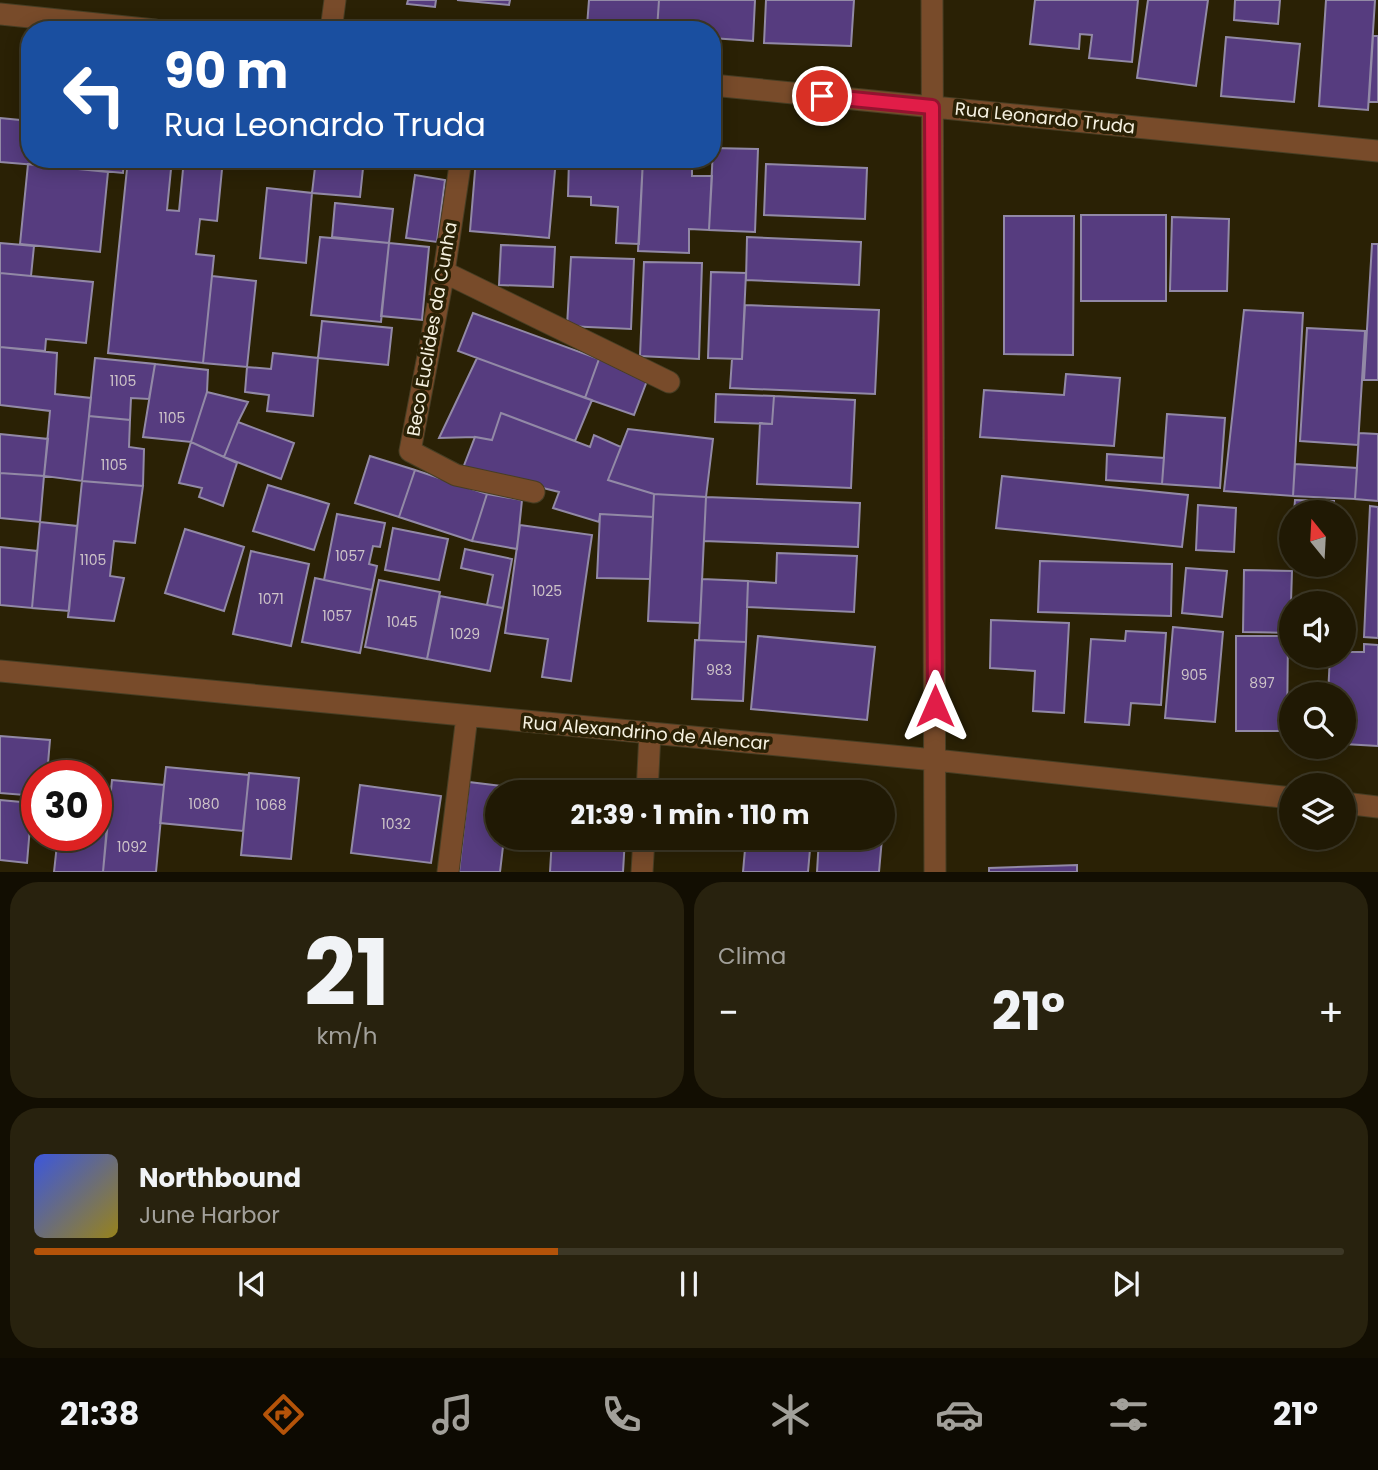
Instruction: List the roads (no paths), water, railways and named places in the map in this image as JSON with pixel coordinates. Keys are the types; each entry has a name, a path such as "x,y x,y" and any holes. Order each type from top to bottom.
{"street":[{"path":"332,21 335,0"},
{"path":"932,0 935,872"},
{"path":"0,14 68,21"},
{"name":"Rua Leonardo Truda","path":"721,86 1378,151"},
{"name":"Beco Euclides da Cunha","path":"460,168 444,272 410,451 456,475 534,492"},
{"path":"444,272 669,382"},
{"name":"Rua Alexandrino de Alencar","path":"0,671 935,760 1279,797"},
{"path":"448,872 467,716"},
{"path":"648,780 650,733"},
{"path":"1356,804 1378,807"},
{"path":"642,872 643,850"}]}
